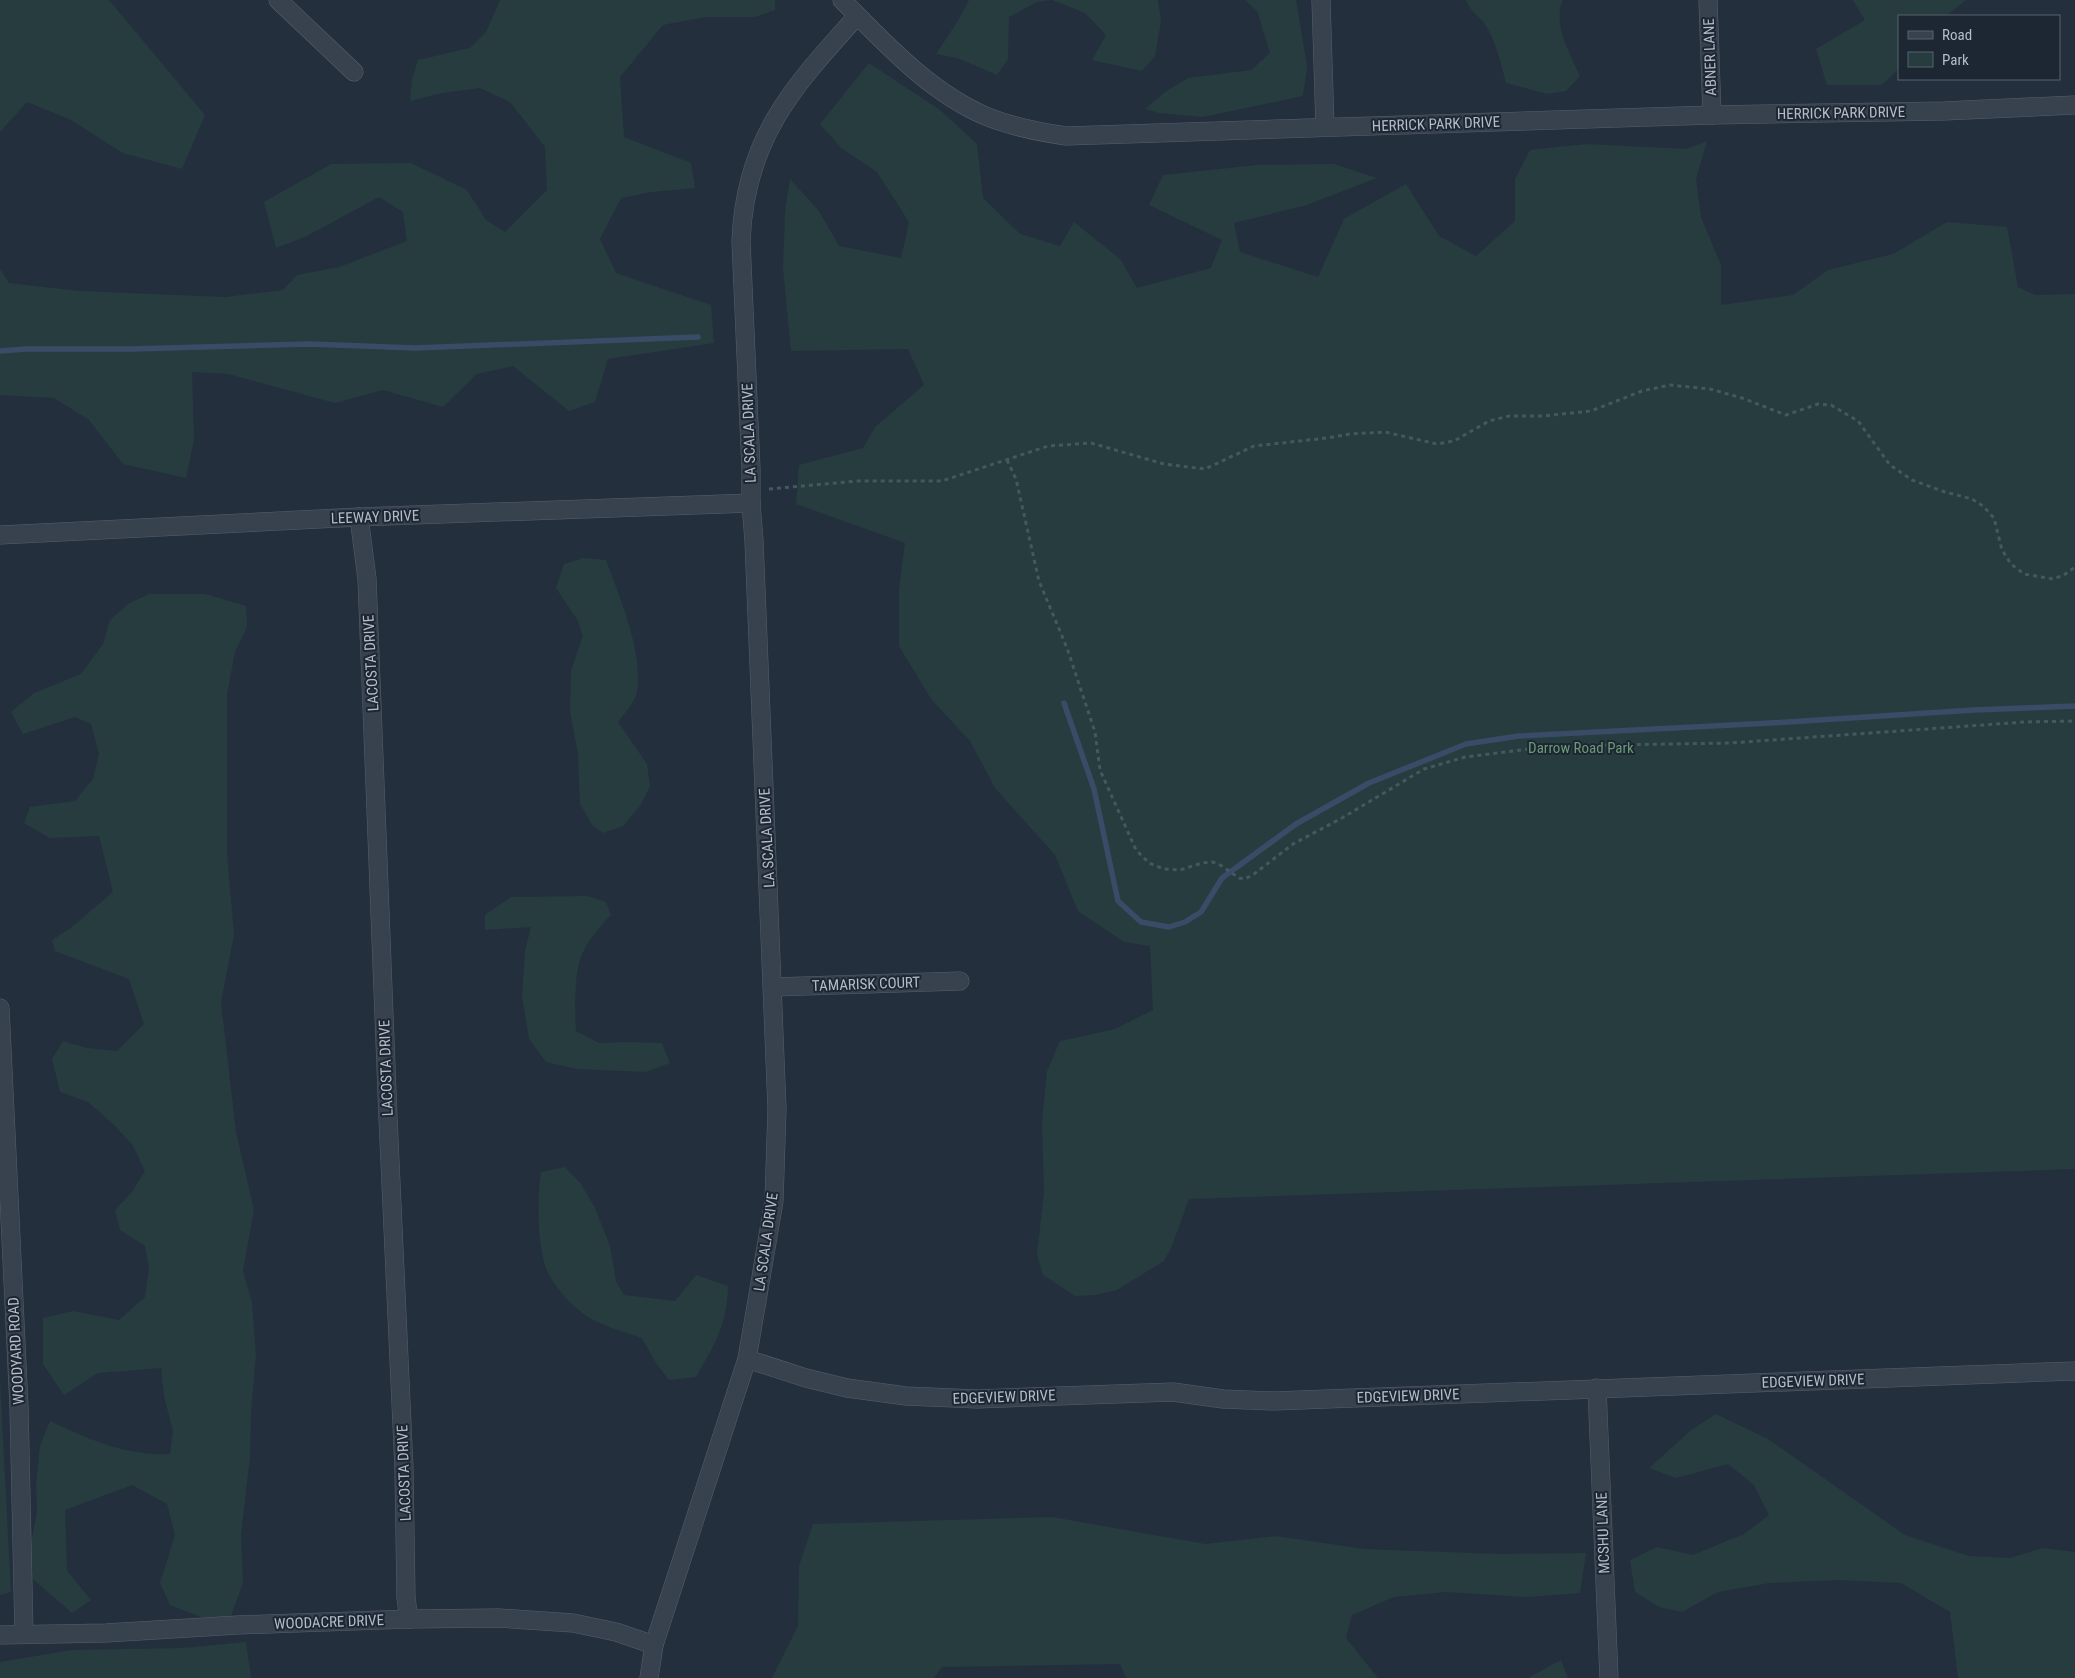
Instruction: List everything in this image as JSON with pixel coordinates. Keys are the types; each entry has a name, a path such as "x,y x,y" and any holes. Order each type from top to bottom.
{"street":[{"path":"278,0 354,72"},
{"name":"HERRICK PARK DRIVE","path":"842,0 928,80 959,102 988,117 1033,131 1066,136 1712,115 1944,111 2075,105"},
{"path":"1321,0 1326,127"},
{"name":"ABNER LANE","path":"1708,0 1712,115"},
{"name":"LA SCALA DRIVE","path":"649,1678 654,1645 747,1359 774,1201 777,1110 741,241 742,213 748,181 759,148 786,101 809,69 857,16"},
{"name":"LEEWAY DRIVE","path":"0,535 751,497"},
{"name":"LACOSTA DRIVE","path":"359,517 367,579 404,1469 406,1598 409,1619"},
{"name":"TAMARISK COURT","path":"773,987 960,980"},
{"name":"WOODYARD ROAD","path":"0,1008 19,1407 24,1634"},
{"name":"EDGEVIEW DRIVE","path":"747,1359 806,1378 847,1388 906,1396 977,1399 1173,1392 1223,1399 1274,1401 2075,1371"},
{"name":"MCSHU LANE","path":"1597,1388 1609,1678"},
{"name":"WOODACRE DRIVE","path":"0,1635 106,1633 238,1625 409,1619 499,1618 550,1620 616,1632 654,1645"}],"path":[{"path":"751,497 858,481 942,481 1048,446 1091,443 1164,464 1204,469 1254,446 1350,434 1385,432 1437,444 1454,441 1489,421 1509,416 1543,416 1590,411 1642,392 1670,385 1710,389 1742,398 1786,415 1818,404 1831,405 1858,422 1890,465 1912,480 1946,492 1972,498 1984,506 1994,518 2002,550 2011,564 2024,574 2053,579 2064,575 2075,567"},
{"path":"1007,460 1016,479 1039,580 1067,648 1095,732 1100,770 1136,850 1149,864 1164,869 1180,870 1202,863 1213,862 1239,878 1245,879 1293,844 1342,818 1424,769 1465,757 1552,746 1730,743 1883,734 2026,722 2075,721"}],"green space":[{"path":"0,0 109,0 205,115 182,169 123,153 71,120 27,102 0,132"},
{"path":"500,0 775,0 775,10 755,17 706,17 663,25 620,77 624,137 691,163 695,188 651,192 621,198 600,239 616,273 711,305 714,343 608,359 595,402 569,411 513,366 477,374 443,407 383,390 335,403 228,374 192,372 194,440 186,478 123,464 89,420 54,398 0,395 0,269 9,283 79,291 225,297 283,290 297,275 339,267 407,241 403,212 379,197 307,236 276,248 264,202 331,164 411,163 467,190 486,220 505,232 547,190 545,147 510,102 480,88 442,93 410,101 412,79 418,60 470,48 486,32"},
{"path":"969,0 1052,0 1037,2 1009,17 1008,59 997,75 957,58 936,54"},
{"path":"1052,0 1158,0 1161,22 1155,56 1142,71 1092,60 1106,35 1085,13"},
{"path":"1245,0 1296,0 1307,66 1303,96 1203,117 1159,113 1145,109 1165,92 1188,78 1251,70 1270,53 1257,11"},
{"path":"1466,0 1563,0 1560,9 1561,28 1567,48 1580,76 1566,91 1547,94 1506,83 1498,53 1489,31 1469,7"},
{"path":"1853,0 1966,0 1947,15 1898,15 1898,70 1881,85 1827,85 1816,49 1865,20"},
{"name":"Darrow Road Park","path":"869,63 940,110 977,144 983,198 1020,234 1060,246 1074,222 1120,259 1137,288 1211,268 1222,240 1149,205 1163,175 1257,165 1334,164 1377,178 1307,205 1234,223 1240,252 1318,277 1344,219 1406,184 1439,236 1476,256 1515,221 1515,179 1530,150 1586,144 1687,149 1707,141 1696,179 1701,217 1721,265 1721,305 1793,295 1828,270 1893,254 1947,222 2007,227 2018,287 2035,295 2075,294 2075,1169 1189,1199 1172,1246 1164,1261 1117,1290 1096,1295 1075,1296 1043,1275 1037,1254 1044,1193 1042,1121 1047,1071 1060,1041 1115,1029 1153,1010 1150,946 1124,942 1078,911 1055,855 995,788 970,741 931,699 899,646 899,589 905,543 796,504 799,465 863,448 875,427 924,385 908,349 791,351 783,269 785,212 790,179 819,211 839,246 901,258 909,222 877,172 841,148 820,124"},
{"path":"583,558 606,560 624,608 634,642 637,659 637,692 632,704 618,722 647,764 650,786 640,806 623,826 603,833 592,825 580,804 578,754 570,711 571,671 583,636 578,621 556,588 564,564"},
{"path":"149,594 205,594 246,606 247,627 235,652 227,695 227,853 234,935 221,1002 236,1132 254,1210 243,1271 252,1303 256,1355 251,1411 250,1457 241,1535 243,1583 230,1619 201,1617 170,1605 160,1583 175,1535 167,1504 132,1485 65,1510 67,1571 91,1600 72,1613 26,1573 37,1511 36,1484 40,1446 50,1421 108,1445 154,1454 170,1454 173,1431 164,1396 161,1368 98,1373 64,1395 43,1364 43,1318 73,1311 119,1320 145,1297 149,1268 145,1246 120,1230 115,1210 132,1192 145,1171 132,1144 113,1124 88,1102 60,1092 52,1059 63,1041 87,1048 117,1051 144,1024 129,979 55,951 52,940 72,927 113,892 99,836 50,838 24,823 30,807 75,801 93,779 99,754 91,724 75,717 23,734 11,712 34,693 81,674 103,644 110,620 128,604"},
{"path":"587,896 606,902 611,915 592,937 581,957 577,972 576,1031 599,1043 662,1043 670,1063 646,1072 577,1069 546,1062 529,1039 522,996 525,951 531,927 485,930 485,915 511,897"},
{"path":"565,1167 581,1184 595,1208 610,1246 616,1281 624,1295 675,1301 696,1275 728,1286 725,1312 719,1334 696,1377 669,1380 656,1363 642,1338 606,1326 585,1315 557,1288 546,1268 543,1258 538,1207 541,1172"},
{"path":"0,1381 11,1592 0,1595"},
{"path":"1716,1414 1768,1439 1905,1535 1969,1556 2010,1558 2043,1548 2075,1552 2075,1678 1958,1678 1950,1612 1901,1583 1838,1580 1770,1583 1718,1592 1682,1612 1659,1607 1635,1592 1630,1560 1657,1547 1693,1555 1744,1534 1769,1515 1754,1485 1728,1464 1676,1478 1649,1468 1690,1431"},
{"path":"1052,1517 1205,1544 1276,1536 1364,1549 1499,1554 1586,1553 1580,1593 1528,1597 1446,1592 1394,1597 1352,1615 1346,1638 1378,1678 1126,1678 1120,1664 942,1667 934,1678 772,1678 798,1626 799,1566 813,1524"},
{"path":"246,1642 251,1678 0,1678 0,1662 72,1650 183,1648"},
{"path":"1561,1660 1568,1678 1528,1678"}],"waterway":[{"path":"0,351 310,344 415,348 698,337"},
{"path":"1064,703 1094,789 1118,901 1141,922 1169,927 1185,922 1201,912 1222,878 1296,824 1369,783 1466,744 1519,736 2075,706"}]}
